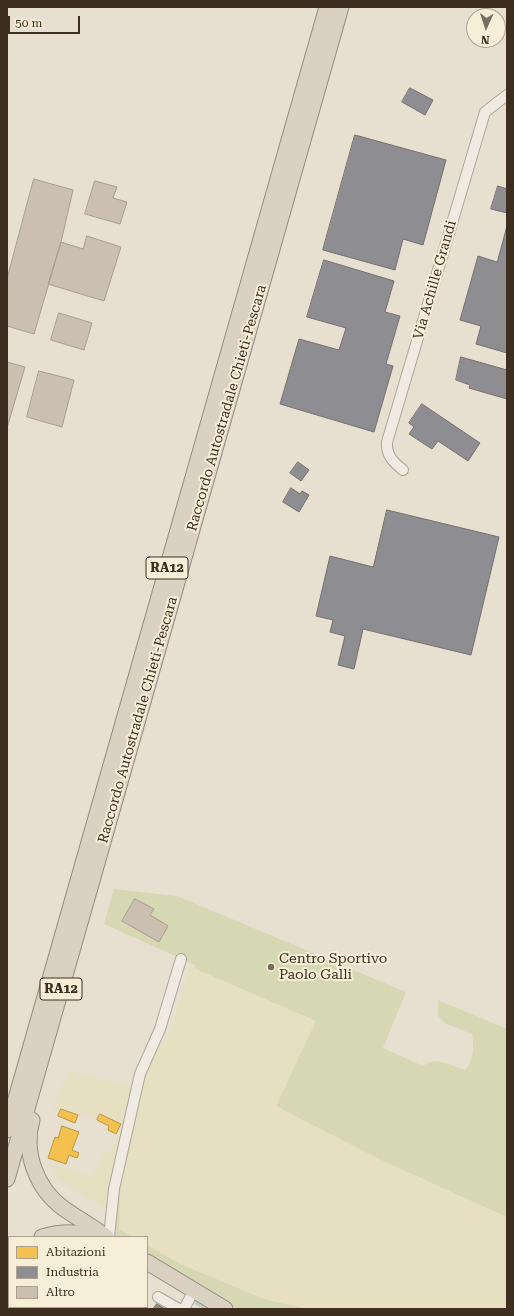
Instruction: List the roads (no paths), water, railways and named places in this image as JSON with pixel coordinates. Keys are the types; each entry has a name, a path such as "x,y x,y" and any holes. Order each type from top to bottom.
{"highway":[{"name":"Raccordo Autostradale Chieti-Pescara","path":"7,1130 327,7"},
{"name":"Raccordo Autostradale Chieti-Pescara","path":"7,1179 341,7"},
{"path":"43,1052 46,1068 29,1134 30,1156 35,1171 46,1191 61,1207 106,1236"},
{"path":"47,1236 73,1232 95,1236"},
{"path":"148,1263 225,1309"}],"street":[{"name":"Via Achille Grandi","path":"403,470 394,463 389,456 387,442 485,112 507,95"},
{"path":"108,1236 114,1189 140,1074 160,1029 181,959"},
{"path":"184,1309 194,1290"},
{"path":"158,1297 179,1309"}],"waterway":[{"path":"196,1303 206,1309"}],"place":[{"name":"Centro Sportivo Paolo Galli","path":"271,967"}]}
